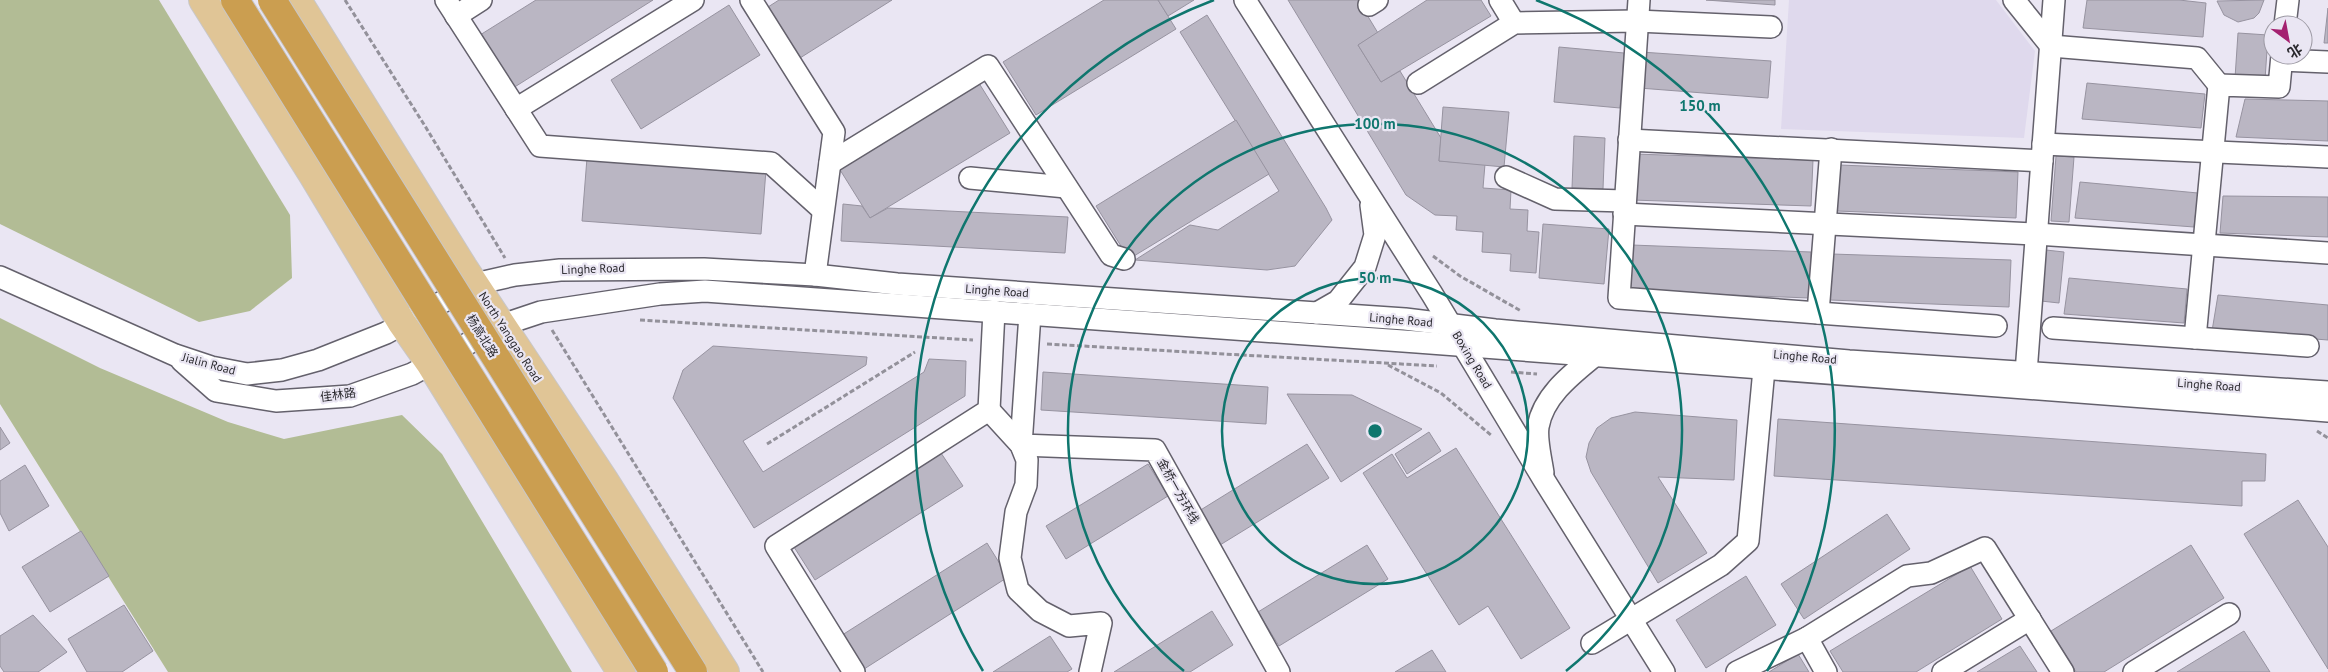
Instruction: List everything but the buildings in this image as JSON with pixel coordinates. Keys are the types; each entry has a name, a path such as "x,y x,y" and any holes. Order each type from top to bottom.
{"highway":[{"path":"235,0 654,672"},
{"name":"杨高北路","path":"272,0 693,672"}],"main road":[{"path":"203,0 313,175 402,323 430,363 621,672"},
{"name":"North Yanggao Road","path":"297,0 475,284 604,480 725,672"}],"street":[{"path":"481,0 451,8 540,146 771,163 823,210"},
{"path":"516,108 693,0"},
{"path":"751,0 834,132 815,274"},
{"name":"Boxing Road","path":"1245,0 1463,345 1544,480 1664,672"},
{"path":"1500,0 1514,23"},
{"path":"2014,0 2051,46 2197,58 2219,85 2202,245 2195,338"},
{"path":"2026,373 2054,0"},
{"path":"2286,15 2288,0"},
{"path":"1638,10 1619,298 1996,326"},
{"path":"1418,83 1514,23 1638,10 1772,27"},
{"path":"2313,61 2328,62"},
{"path":"2219,85 2279,87 2281,65"},
{"path":"830,163 988,66 1111,255 1124,259"},
{"path":"1629,140 1831,149 2212,152 2328,157"},
{"path":"1818,313 1831,149"},
{"path":"1506,176 1555,199 1625,208 1825,223 2036,234 2328,253"},
{"path":"970,178 1066,187"},
{"path":"1317,314 1338,301 1365,267 1375,235 1370,197"},
{"name":"Linghe Road","path":"475,284 515,275 560,270 630,268 815,274 897,284 1405,319 1450,325 1849,361 2328,392"},
{"name":"Jialin Road","path":"0,278 174,355 211,367 247,374 282,370 318,360 386,333 475,284"},
{"name":"Linghe Road","path":"502,325 541,312 660,294 705,291 1463,345 2328,411"},
{"path":"994,311 989,410 1021,445 1028,460 1026,485 1016,512 1010,558 1018,590 1040,611 1068,626 1101,623 1090,672"},
{"path":"1021,445 1030,314"},
{"name":"佳林路","path":"174,355 216,391 276,401 350,396 412,374 502,325"},
{"path":"2053,328 2308,346"},
{"path":"1544,480 1538,428 1546,405 1570,376 1594,356"},
{"path":"1592,643 1721,565 1748,541 1764,369"},
{"path":"854,672 776,546 989,410"},
{"name":"金桥一方环线","path":"1021,445 1155,450 1279,672"},
{"path":"1737,672 1807,638 1907,576 1931,574 1984,548 2063,672"},
{"path":"2134,672 2229,614"},
{"path":"1943,672 2030,619"},
{"path":"1807,638 1826,672"}],"path":[{"path":"345,0 425,126 515,275"},
{"path":"1428,252 1460,276 1528,313"},
{"path":"541,312 762,672"},
{"path":"767,444 916,352"},
{"path":"1388,365 1442,393 1493,437"},
{"path":"2314,430 2328,438"}],"shaded area":[{"path":"1789,0 1996,0 2035,51 2024,138 1781,129"}],"green space":[{"path":"0,0 159,0 290,215 292,278 250,311 199,322 0,224"},
{"path":"0,318 100,368 228,422 284,439 402,415 442,454 572,672 168,672 0,404"}]}
